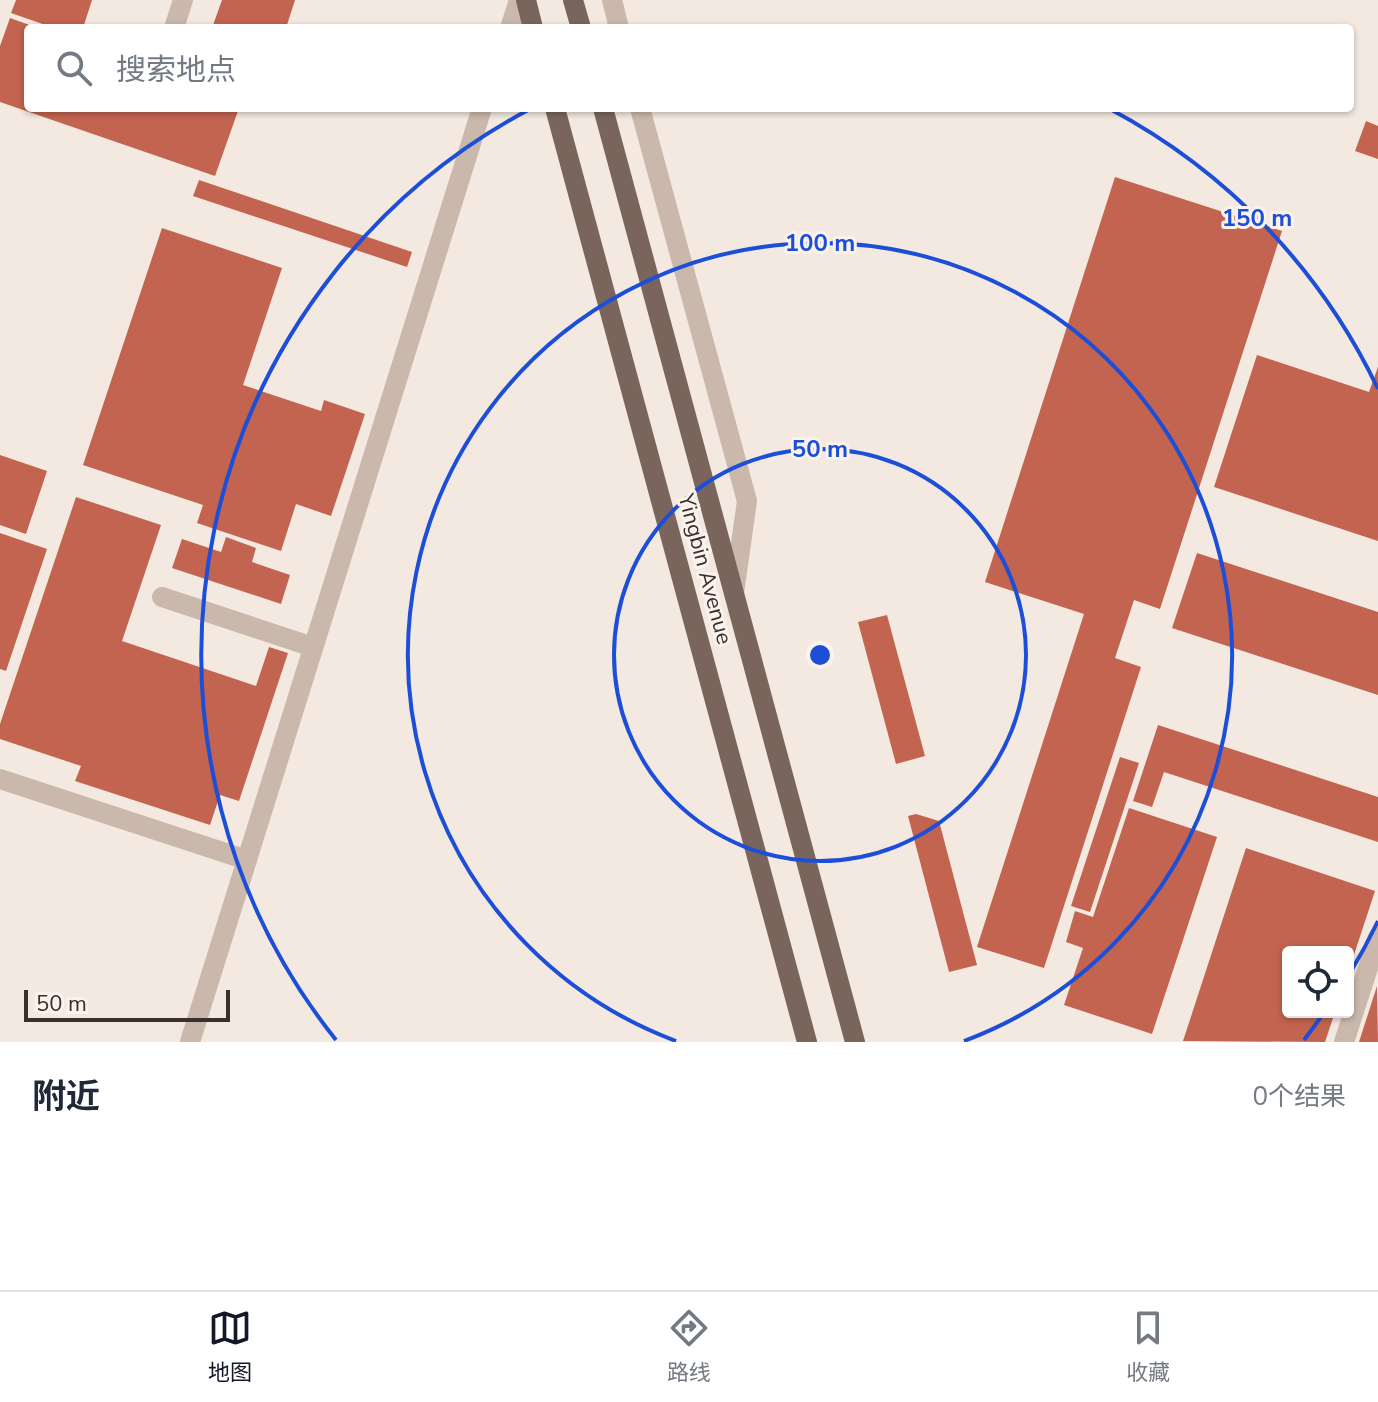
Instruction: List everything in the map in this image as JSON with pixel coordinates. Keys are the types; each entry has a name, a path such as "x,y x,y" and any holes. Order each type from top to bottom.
{"main road":[{"path":"526,0 532,24"},
{"path":"573,0 580,24"},
{"name":"Yingbin Avenue","path":"556,112 807,1042"},
{"name":"Yingbin Avenue","path":"604,112 855,1042"}],"street":[{"path":"175,24 183,0"},
{"path":"511,24 519,0"},
{"path":"612,0 618,24"},
{"path":"190,1042 481,112"},
{"path":"641,112 747,501 734,593"},
{"path":"162,597 313,647"},
{"path":"0,779 247,860"},
{"path":"1344,1042 1378,937"}],"building":[{"path":"16,0 92,0 84,24 43,24 11,13"},
{"path":"222,0 295,0 287,24 213,24"},
{"path":"10,18 27,24 24,24 24,110 0,102 0,46"},
{"path":"29,112 238,112 215,176"},
{"path":"1366,121 1378,126 1378,159 1355,151"},
{"path":"1115,177 1282,231 1160,609 1134,600 1115,658 1141,667 1044,968 977,947 1084,614 985,582"},
{"path":"199,180 412,252 407,267 193,196"},
{"path":"162,228 282,268 243,385 321,411 324,400 365,414 331,516 296,504 281,551 197,523 203,505 83,465"},
{"path":"1257,355 1369,392 1378,367 1378,541 1214,487"},
{"path":"0,455 47,471 26,534 0,525"},
{"path":"76,497 161,525 122,641 256,686 269,647 288,653 239,801 220,795 210,825 75,781 81,766 0,739 0,724"},
{"path":"0,533 47,549 6,671 0,669"},
{"path":"226,537 256,548 252,562 290,575 281,604 172,568 182,539 221,552"},
{"path":"1197,553 1378,612 1378,695 1172,628"},
{"path":"887,615 925,756 896,764 858,622"},
{"path":"1158,725 1378,797 1378,842 1164,772 1152,807 1133,801"},
{"path":"1120,757 1139,763 1090,912 1071,906"},
{"path":"1129,808 1217,837 1152,1034 1064,1005 1083,948 1066,942 1075,911 1093,917"},
{"path":"916,814 939,821 977,965 949,972 908,816"},
{"path":"1246,848 1375,891 1354,955 1354,946 1282,946 1282,1018 1333,1018 1325,1042 1183,1041"},
{"path":"1377,986 1378,1042 1359,1042"}]}
